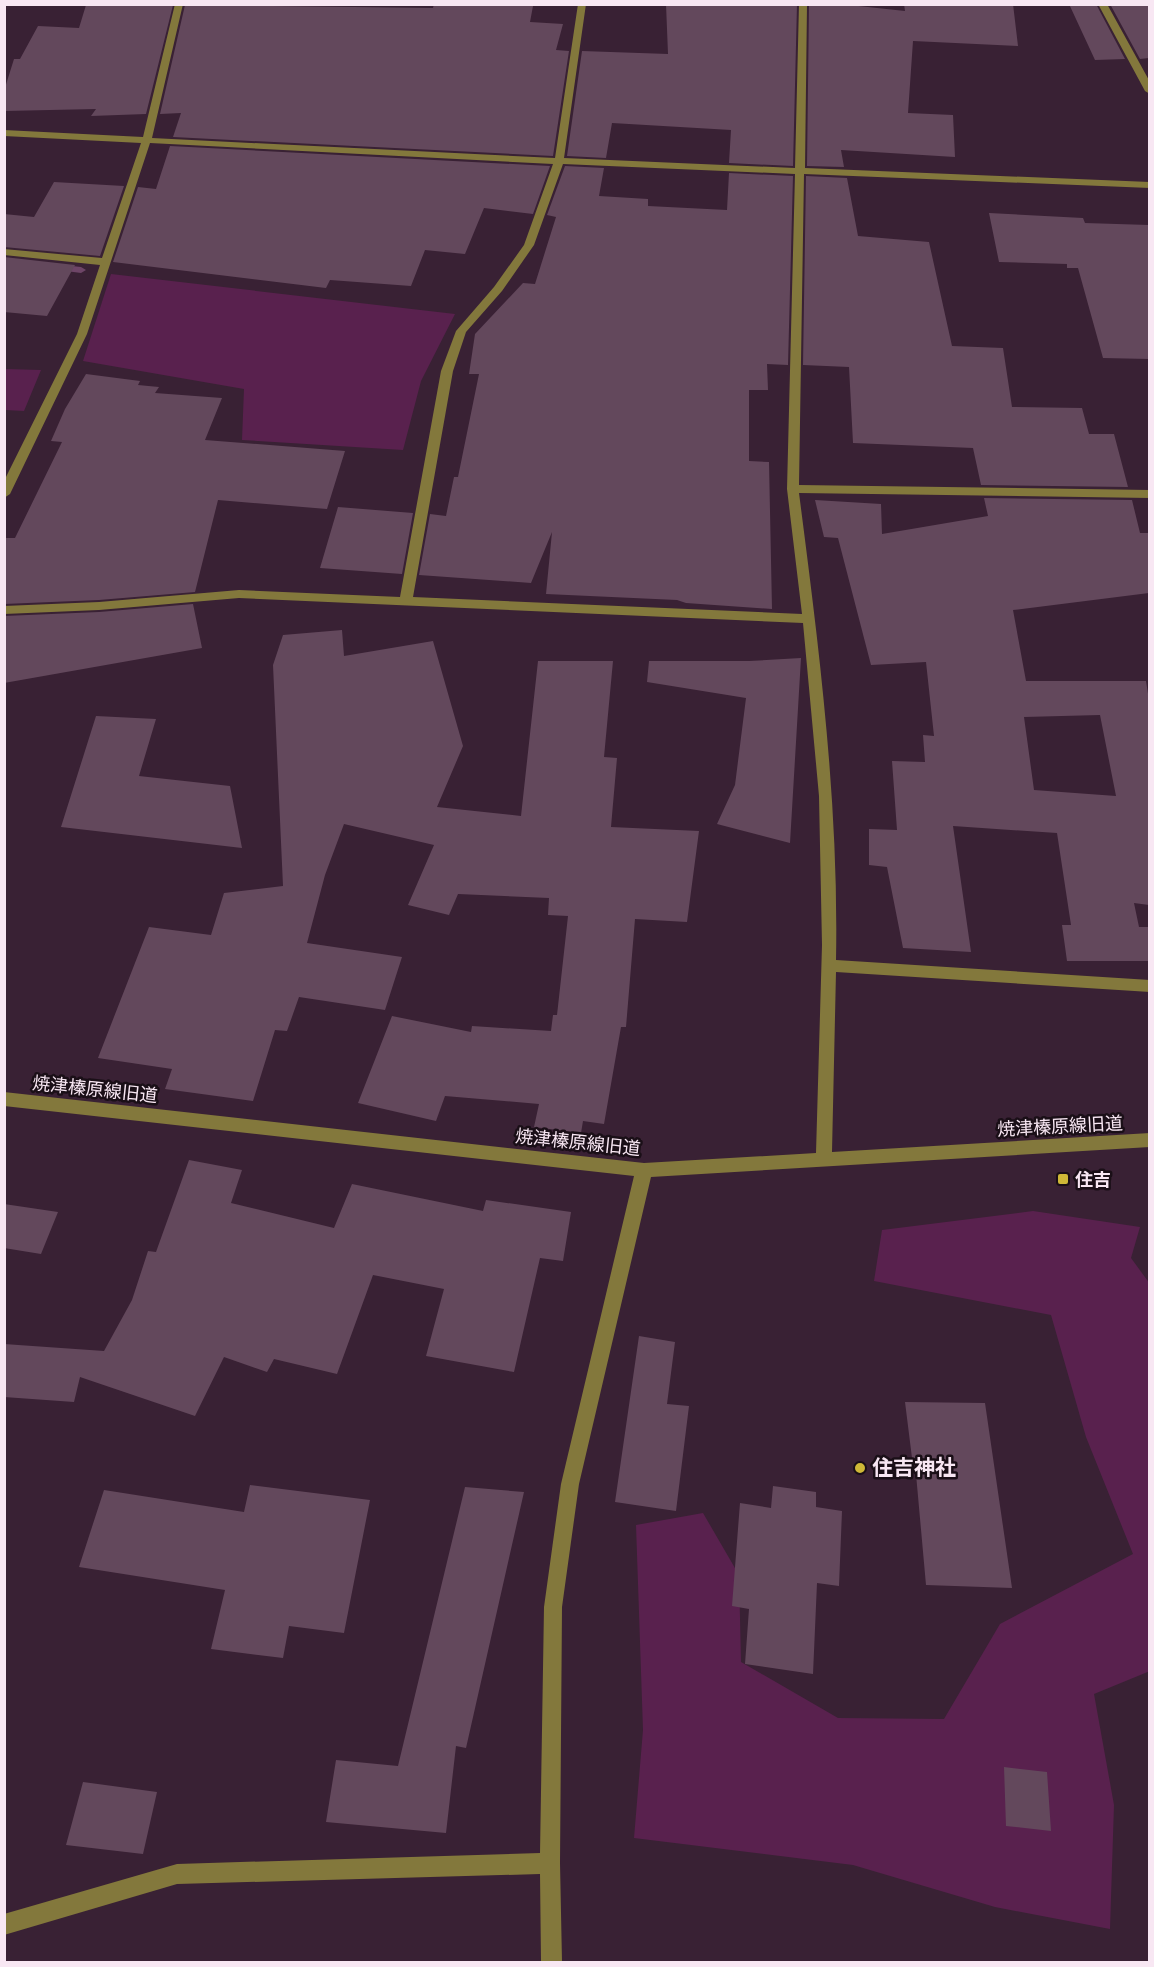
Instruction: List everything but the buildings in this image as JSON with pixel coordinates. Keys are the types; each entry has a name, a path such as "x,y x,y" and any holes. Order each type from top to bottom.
{"street":[{"path":"4,494 82,334 147,139 179,4"},
{"path":"406,600 447,371 461,331 498,289 530,245 559,161 582,4"},
{"path":"803,4 793,489 809,619 826,796 827,965 824,1159"},
{"path":"1102,4 1149,91"},
{"path":"4,133 559,161 1149,185"},
{"path":"4,252 106,262"},
{"path":"793,489 1149,494"},
{"path":"4,610 99,606 239,594 809,619"},
{"path":"827,965 1149,986"},
{"name":"焼津榛原線旧道","path":"4,1099 644,1170 1149,1140"},
{"path":"552,1962 550,1863 554,1607 570,1484 644,1170"},
{"path":"4,1925 177,1874 550,1863"}],"shaded area":[{"path":"111,274 455,314 421,381 403,450 242,440 244,389 83,361"},
{"path":"5,369 41,370 24,411 5,410"},
{"path":"1033,1211 1140,1227 1131,1258 1150,1284 1150,1671 1094,1694 1114,1805 1110,1929 995,1907 853,1865 634,1838 643,1730 636,1525 703,1513 739,1575 741,1662 838,1718 944,1719 1000,1624 1133,1554 1086,1437 1051,1315 874,1281 882,1230"}],"waterway":[{"path":"54,267 81,270"}],"place":[{"name":"住吉","path":"1063,1179"},
{"name":"住吉神社","path":"860,1468"}]}
